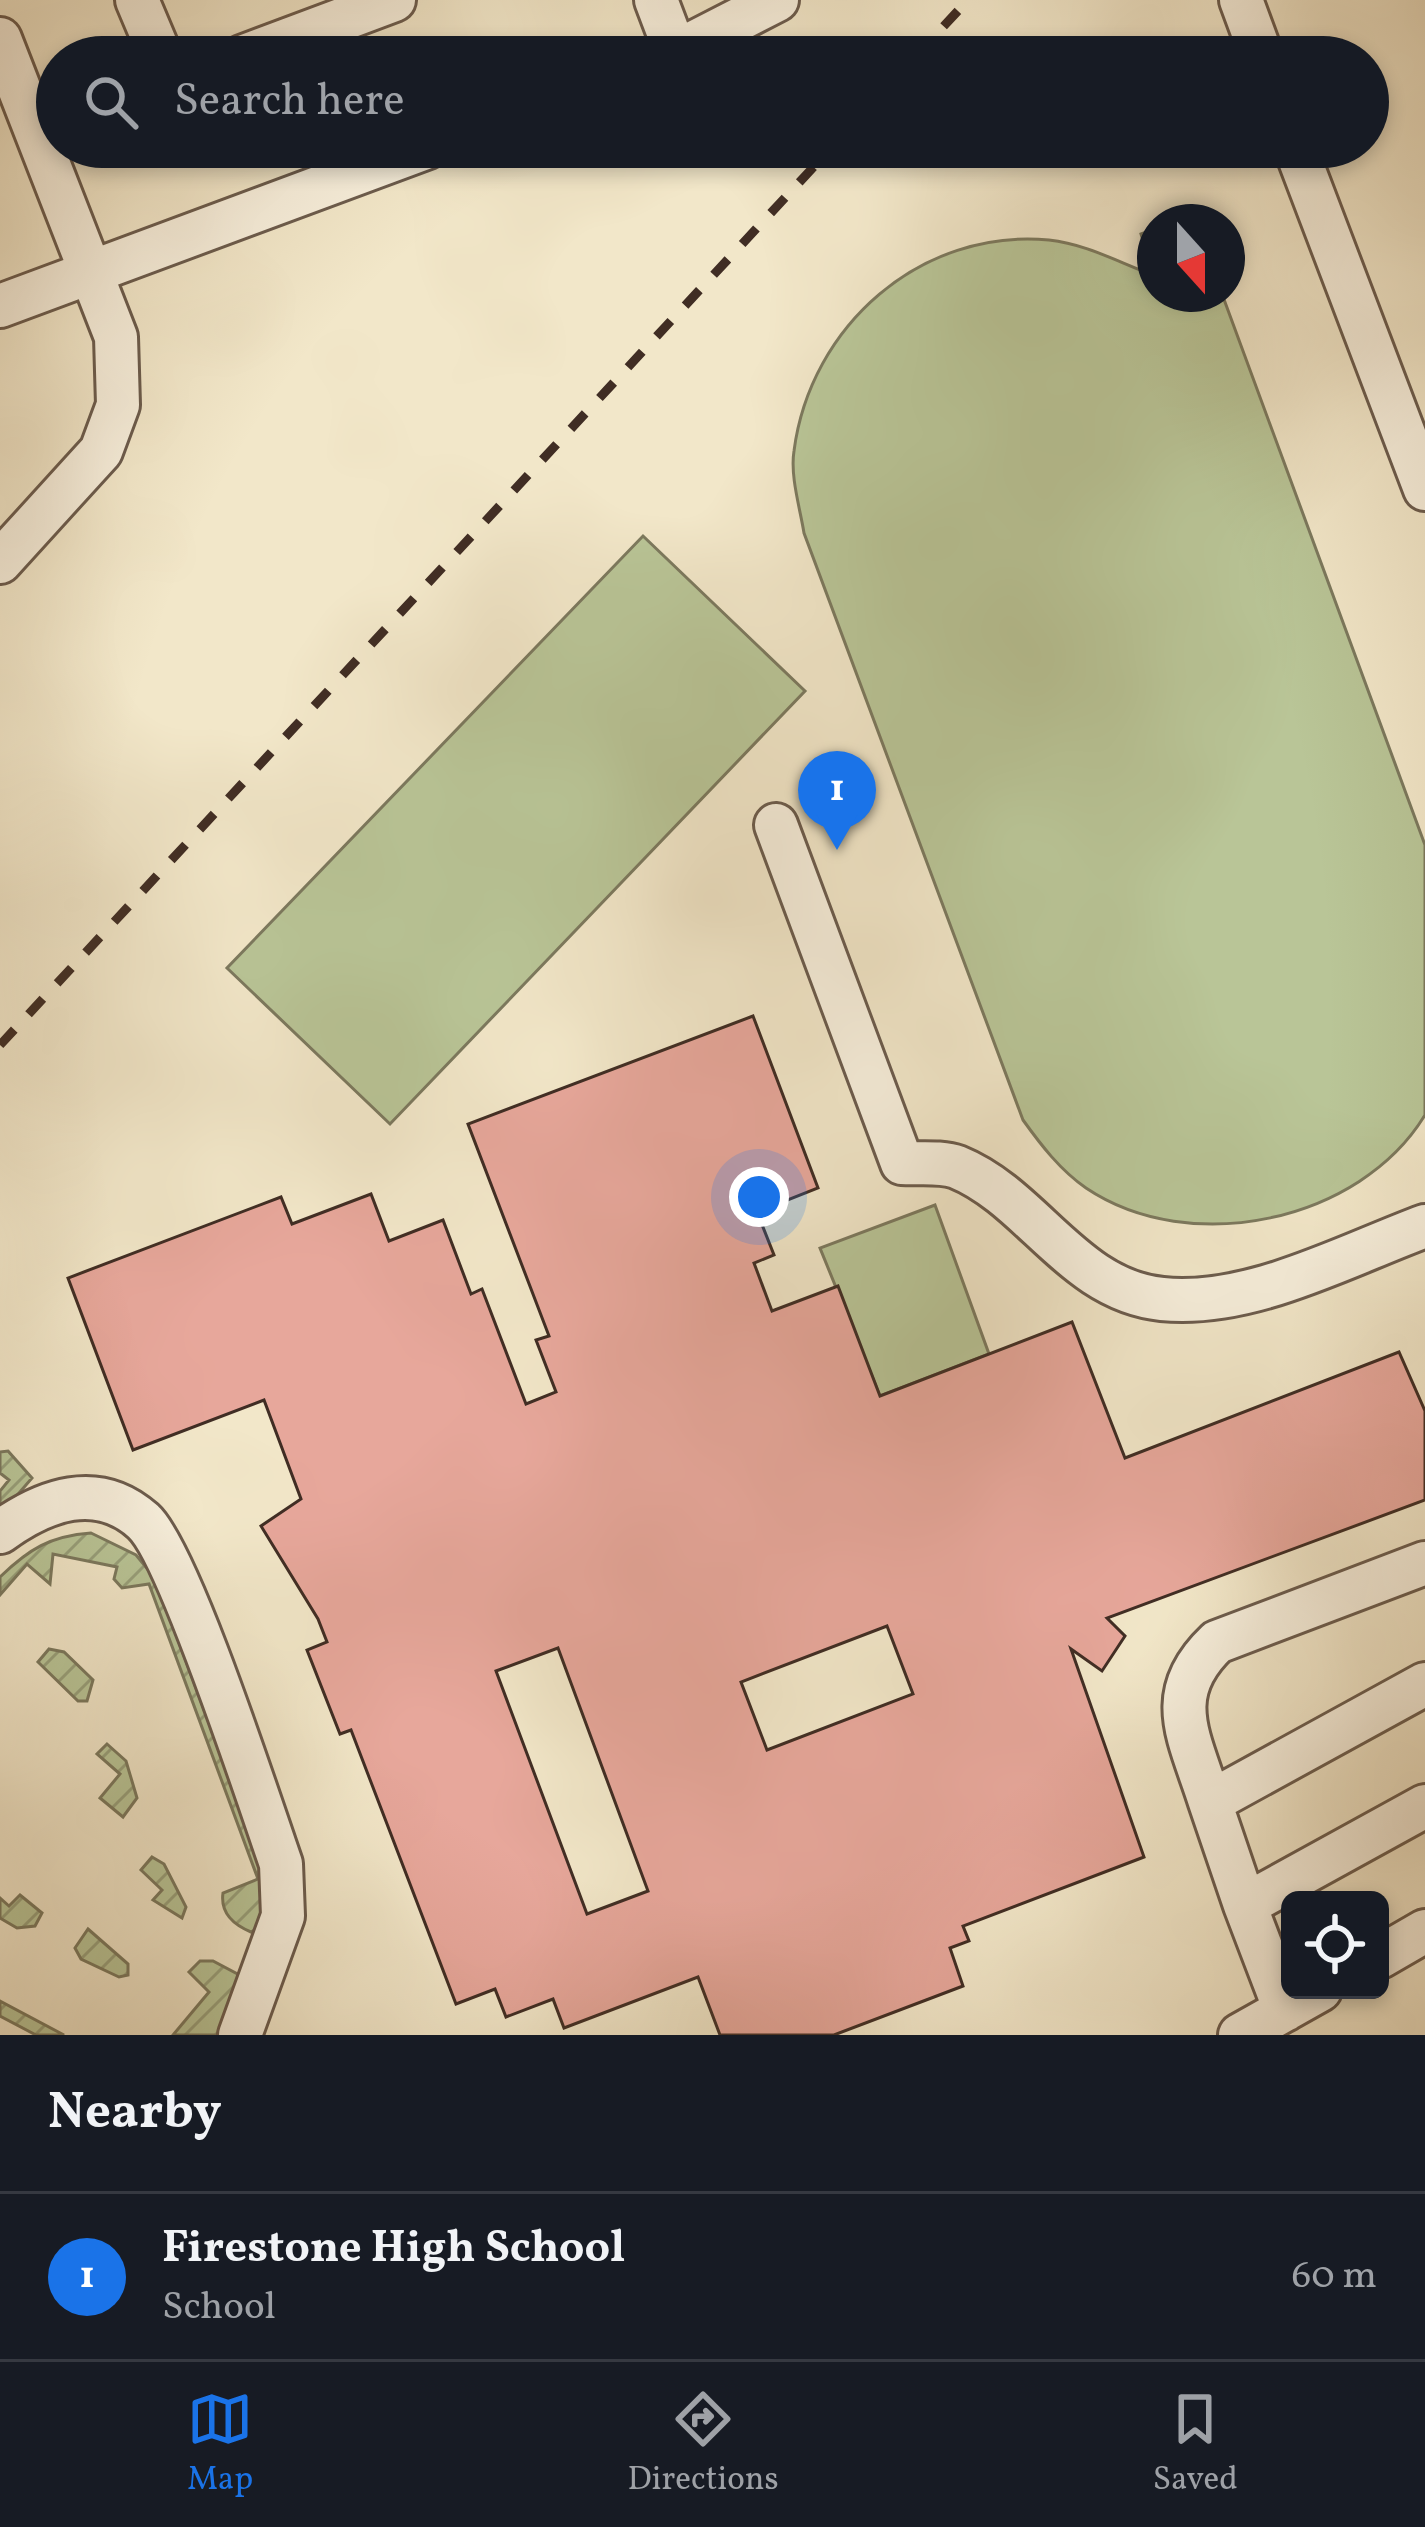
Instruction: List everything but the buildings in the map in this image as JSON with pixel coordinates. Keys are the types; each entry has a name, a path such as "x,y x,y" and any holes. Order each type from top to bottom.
{"street":[{"path":"137,0 152,36"},
{"path":"298,36 394,0"},
{"path":"656,0 666,36"},
{"path":"708,36 777,0"},
{"path":"1241,0 1254,36"},
{"path":"0,39 36,132"},
{"path":"0,562 100,451 118,405 116,337 50,168"},
{"path":"0,305 372,168"},
{"path":"1304,168 1417,436 1425,488"},
{"path":"776,825 902,1163 952,1165 1001,1191 1090,1274 1159,1299 1228,1298 1425,1226"},
{"path":"0,1532 53,1501 102,1499 143,1521 171,1567 281,1864 283,1916 240,2035"},
{"path":"1240,2035 1302,2000 1245,1905 1210,1802 1181,1701 1192,1666 1216,1642 1425,1563"},
{"path":"1210,1802 1425,1684"},
{"path":"1245,1905 1425,1806"},
{"path":"1389,1952 1425,1931"}],"green space":[{"path":"1002,240 1049,240 1089,249 1137,268 1137,312 1229,312 1425,845 1425,1115 1396,1152 1359,1181 1317,1204 1270,1218 1222,1224 1174,1221 1128,1209 1086,1188 1059,1165 1023,1120 804,533 796,492 794,451 804,406 848,326 880,294 916,269 957,250"},
{"path":"643,536 805,691 390,1124 227,968"},
{"path":"935,1205 989,1354 880,1396 820,1248"},
{"path":"8,1451 32,1478 0,1515 0,1491 9,1480 0,1473 0,1452"},
{"path":"91,1533 136,1555 155,1578 270,1887 264,1925 251,1932 230,1918 223,1893 258,1879 149,1584 122,1588 114,1579 117,1567 53,1554 50,1584 27,1564 0,1595 0,1577 31,1552 64,1537"},
{"path":"49,1649 64,1652 93,1680 87,1701 78,1701 38,1662"},
{"path":"107,1744 126,1761 137,1798 123,1817 100,1798 120,1774 97,1754"},
{"path":"152,1857 164,1864 186,1907 182,1918 153,1900 162,1890 141,1870"},
{"path":"20,1895 42,1913 35,1926 17,1928 0,1918 0,1898 9,1906"},
{"path":"88,1929 128,1964 128,1975 119,1977 81,1959 75,1948"},
{"path":"200,1961 213,1961 245,1978 221,2035 173,2035 209,1992 189,1972"},
{"path":"0,2001 64,2035 36,2035 0,2016"}],"railway":[{"path":"935,36 968,0"},
{"path":"0,1045 813,168"}],"place":[{"name":"Firestone High School","path":"837,850"}]}
